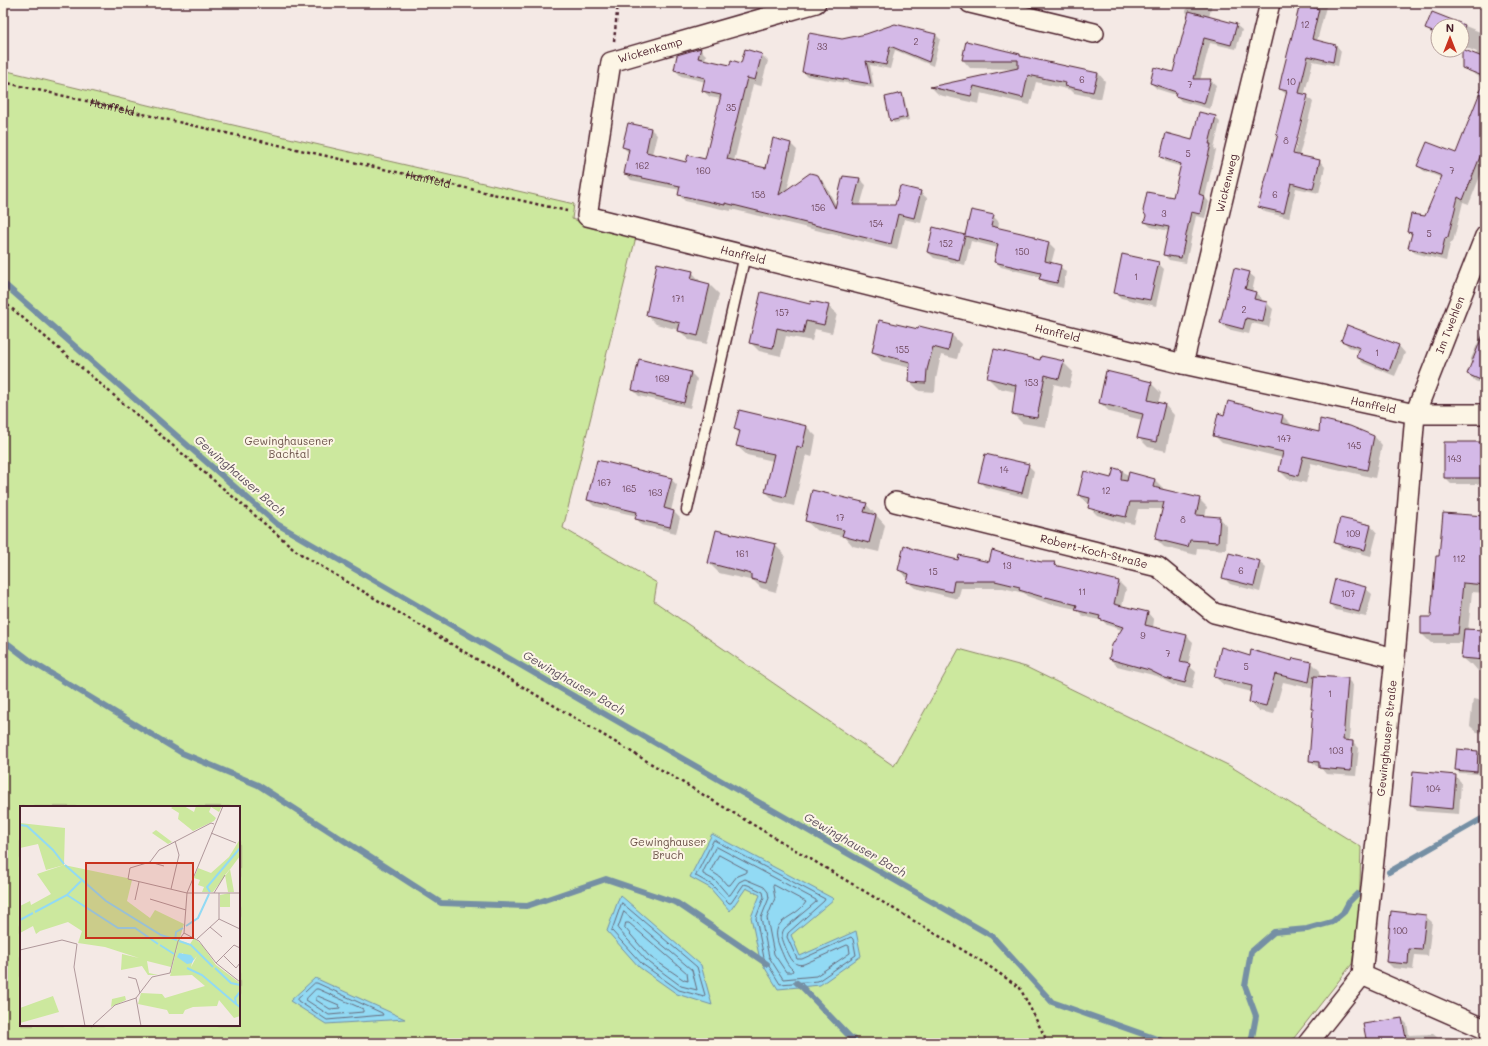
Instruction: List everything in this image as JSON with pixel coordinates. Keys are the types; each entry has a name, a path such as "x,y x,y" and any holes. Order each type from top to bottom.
{"street":[{"name":"Wickenkamp","path":"587,216 611,62 816,3"},
{"path":"970,3 1094,33"},
{"name":"Wickenweg","path":"1183,364 1270,3"},
{"name":"Hanffeld","path":"587,216 1183,364 1415,414 1485,414"},
{"name":"Im Twehlen","path":"1415,414 1485,236"},
{"name":"Gewinghauser Straße","path":"1362,975 1395,658 1415,414"},
{"name":"Robert-Koch-Straße","path":"895,502 1158,567 1214,613 1395,658"},
{"path":"1308,1043 1362,975 1485,1029"}],"lane":[{"path":"687,510 745,255"}],"path":[{"path":"611,62 618,3"},
{"name":"Hanffeld","path":"3,82 587,216"},
{"path":"3,301 299,553 986,964 1020,988 1048,1043"}],"green space":[{"name":"Gewinghausener Bachtal","path":"3,70 574,204 572,219 636,237 563,528 657,583 654,601 894,766 959,649 1026,667 1230,766 1361,847 1359,918 1352,964 1290,1043 3,1043"}],"water":[{"path":"712,834 834,899 791,935 800,956 856,931 861,956 820,985 778,989 760,960 751,917 760,895 746,888 730,911 710,888 690,877"},
{"path":"620,895 701,965 712,1005 677,994 639,967 607,931"},
{"path":"315,978 405,1019 326,1024 290,1001"}],"building":[{"path":"1300,4 1319,9 1312,39 1336,45 1333,62 1308,56 1299,93 1308,95 1293,154 1320,160 1313,189 1291,183 1284,213 1258,207 1278,134 1276,134 1287,91 1279,89"},
{"path":"1189,11 1237,24 1231,45 1204,38 1194,79 1211,79 1204,104 1175,96 1176,92 1150,83 1154,67 1173,72"},
{"path":"1432,12 1447,18 1430,18 1430,31 1425,29"},
{"path":"895,24 936,34 929,62 890,46 886,65 866,61 871,84 802,72 809,33 842,39 866,34"},
{"path":"966,41 1020,54 1020,56 1098,73 1093,92 1065,86 1066,83 1028,75 1023,98 974,86 971,96 930,87 1018,68 1018,60 962,60"},
{"path":"701,48 698,58 730,65 731,60 741,63 745,49 762,54 755,80 747,78 727,159 766,168 773,138 791,143 779,195 810,173 818,175 835,208 843,176 860,178 853,205 895,205 900,186 921,191 914,218 898,214 891,244 725,203 725,205 678,195 680,186 624,174 629,149 622,147 628,123 651,128 646,152 686,162 688,155 705,159 721,95 702,91 705,78 674,70 677,55"},
{"path":"1470,52 1485,58 1485,77 1462,68 1462,58 1470,58"},
{"path":"1484,82 1485,144 1463,200 1458,197 1448,237 1445,238 1441,256 1408,248 1412,233 1407,232 1411,214 1425,216 1442,176 1417,166 1427,142 1456,153"},
{"path":"902,93 907,117 890,121 885,97"},
{"path":"1199,112 1216,116 1199,194 1204,196 1200,214 1191,212 1181,258 1163,255 1169,227 1144,222 1146,216 1143,211 1147,192 1173,197 1181,164 1160,157 1166,133 1192,140"},
{"path":"971,210 994,215 991,226 1034,236 1034,238 1049,242 1045,261 1061,265 1057,283 1039,279 1041,273 994,262 998,244 965,236 959,260 927,252 933,227 965,235"},
{"path":"1122,254 1159,262 1150,300 1114,293"},
{"path":"657,263 693,271 691,279 710,284 698,336 678,331 680,323 646,315"},
{"path":"1234,268 1250,272 1245,289 1256,292 1254,299 1267,302 1263,322 1246,318 1243,329 1220,323"},
{"path":"761,292 810,304 811,301 829,305 824,325 806,321 803,334 777,328 773,348 749,343"},
{"path":"879,320 918,329 919,326 952,334 948,351 933,347 927,370 926,383 909,382 910,362 872,352"},
{"path":"1347,325 1399,345 1389,371 1356,357 1360,348 1341,341"},
{"path":"1485,332 1485,382 1467,374"},
{"path":"994,349 1040,360 1041,356 1064,361 1059,379 1045,375 1037,418 1012,414 1016,385 987,378"},
{"path":"639,359 691,372 684,403 632,390"},
{"path":"1106,371 1152,382 1148,400 1165,404 1156,442 1137,438 1143,414 1099,403"},
{"path":"1228,401 1283,415 1281,423 1319,432 1320,419 1350,426 1374,436 1367,470 1303,456 1298,476 1279,471 1283,452 1213,436 1218,413 1224,415"},
{"path":"739,410 807,426 802,448 797,446 785,497 765,492 774,454 736,446 740,431 734,429"},
{"path":"1444,442 1484,442 1483,478 1444,478"},
{"path":"985,454 1029,464 1022,493 978,482"},
{"path":"597,460 672,478 664,508 674,511 670,527 635,519 637,512 587,500"},
{"path":"1114,468 1122,470 1121,480 1127,481 1129,472 1155,479 1153,487 1200,498 1196,515 1220,517 1218,542 1190,540 1188,547 1155,539 1164,502 1130,502 1126,517 1088,508 1090,498 1078,495 1084,471 1111,478"},
{"path":"812,490 867,503 864,512 876,515 869,543 842,536 844,530 805,521"},
{"path":"1443,513 1485,516 1485,585 1463,583 1458,634 1421,634 1421,617 1431,617 1436,556 1439,556"},
{"path":"1340,518 1371,525 1365,550 1334,543"},
{"path":"716,530 776,544 766,583 751,579 751,574 708,563"},
{"path":"904,545 913,549 958,560 959,555 989,562 992,550 1013,557 1042,562 1055,562 1054,565 1119,581 1114,604 1148,612 1145,625 1187,635 1180,662 1190,664 1185,683 1165,678 1149,670 1109,659 1112,645 1123,627 1099,619 1100,616 1075,610 1077,605 1046,598 1019,590 1020,587 995,581 954,581 952,592 907,582 909,574 898,570"},
{"path":"1229,553 1260,561 1254,586 1222,578"},
{"path":"1335,579 1366,587 1359,612 1329,604"},
{"path":"1464,629 1485,630 1485,660 1461,658"},
{"path":"1221,647 1250,656 1251,650 1292,661 1293,658 1312,662 1309,682 1275,674 1266,706 1249,702 1252,686 1214,677"},
{"path":"1314,676 1348,678 1343,740 1353,741 1351,771 1319,768 1319,762 1309,761"},
{"path":"1457,749 1478,751 1477,772 1455,770"},
{"path":"1413,771 1456,775 1453,809 1410,805"},
{"path":"1391,911 1426,915 1422,950 1409,949 1408,964 1386,962"},
{"path":"1402,1018 1407,1043 1367,1043 1363,1024"}],"waterway":[{"name":"Gewinghauser Bach","path":"3,283 277,524 992,936 1052,1002 1168,1043"},
{"path":"3,640 32,662 182,753 258,785 441,903 527,906 606,879 677,903 767,964"},
{"path":"1389,872 1485,817"},
{"path":"1251,1043 1256,1016 1245,986 1251,952 1274,932 1307,929 1332,922 1343,913 1349,902 1357,894"},
{"path":"797,983 850,1037 858,1043"}],"park label":[{"name":"Gewinghauser Bruch","path":"668,848"}]}
